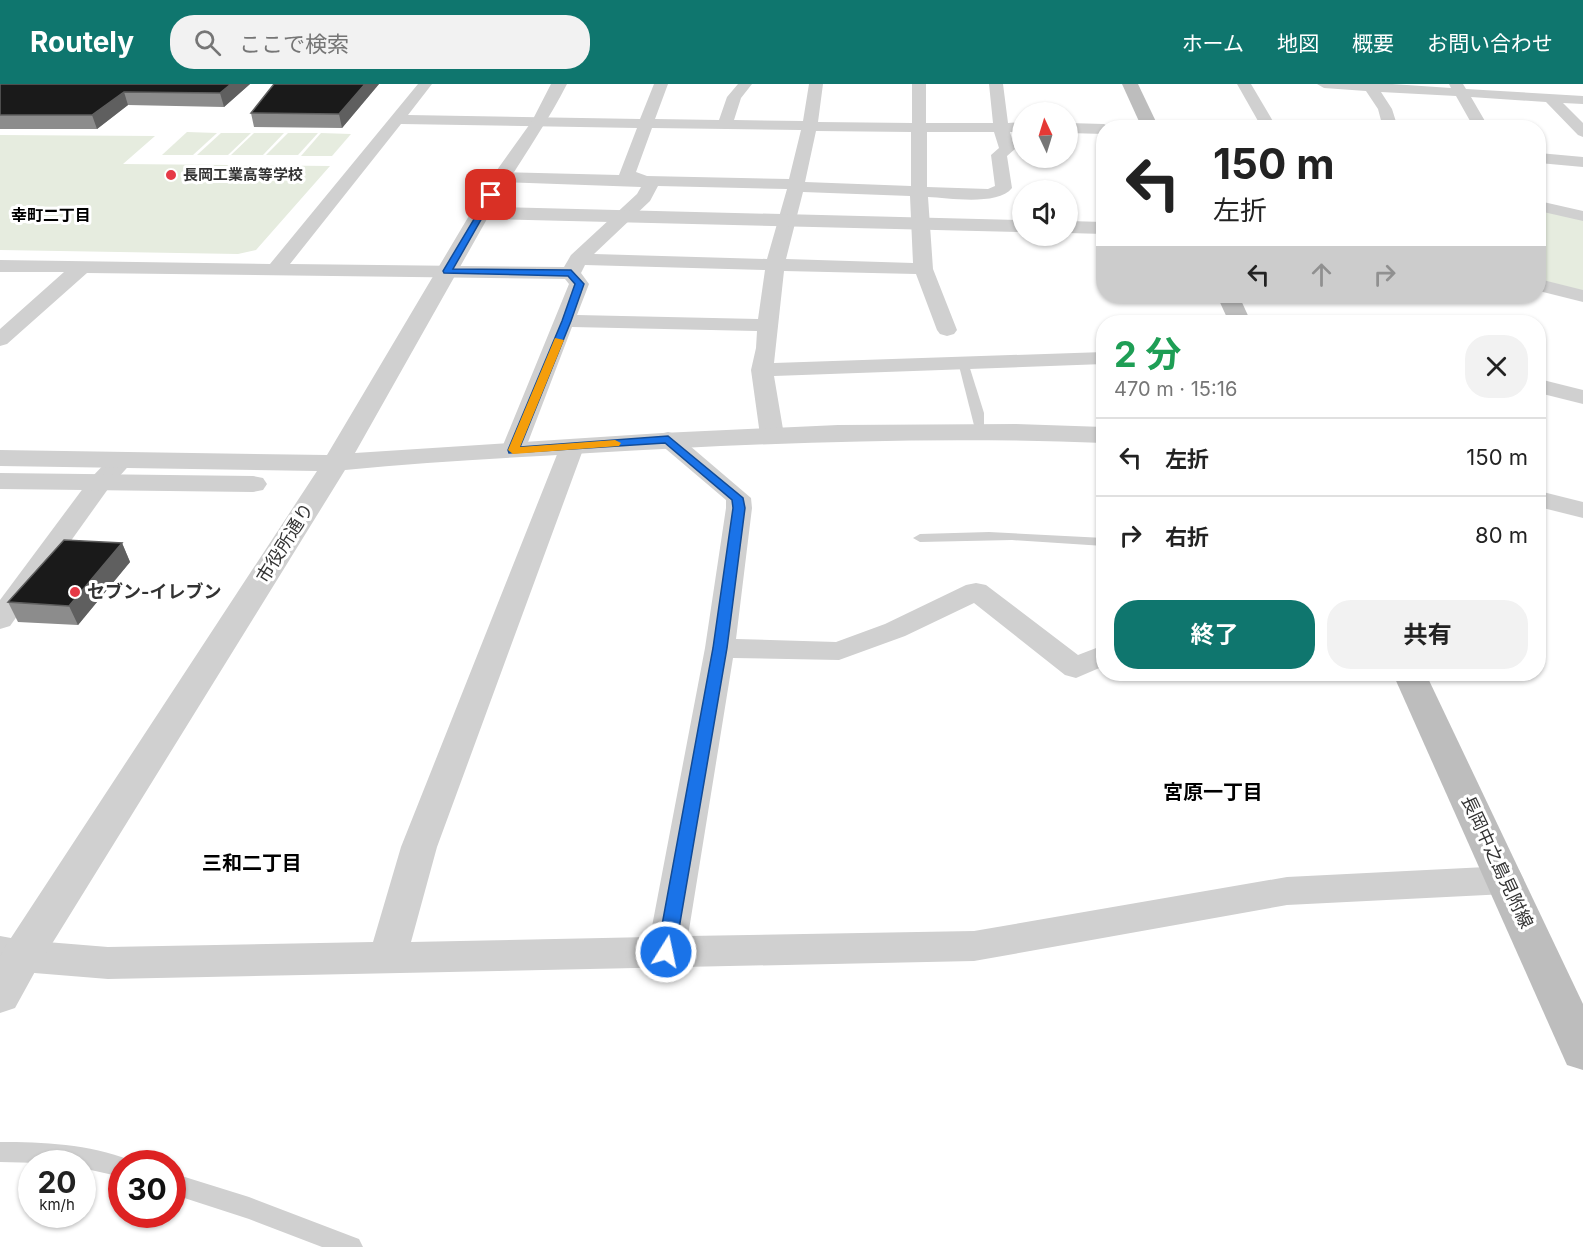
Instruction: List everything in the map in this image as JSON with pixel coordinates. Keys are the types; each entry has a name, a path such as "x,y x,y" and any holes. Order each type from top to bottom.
{"main road":[{"path":"1130,84 1147,120"},
{"name":"長岡中之島見附線","path":"1412,681 1583,1051"}],"street":[{"path":"276,269 425,84"},
{"name":"市役所通り","path":"0,995 11,954 336,463 501,177 540,121 560,84"},
{"path":"575,266 644,197 650,186 644,180 627,174 661,84"},
{"path":"725,124 734,96 745,84"},
{"path":"771,435 762,370 767,348 767,325 775,265 788,221 810,126 816,84"},
{"path":"919,84 919,224 922,269 947,330"},
{"path":"501,177 795,184 805,187 990,194 1004,188 999,155 1007,149 1001,128 996,84"},
{"path":"1244,84 1265,120"},
{"path":"1324,84 1459,89 1583,100"},
{"path":"1542,84 1583,132"},
{"path":"1370,86 1388,120"},
{"path":"1459,89 1477,120"},
{"path":"398,119 1012,128"},
{"path":"1078,128 1096,129"},
{"path":"1546,159 1583,162"},
{"path":"1546,208 1577,214 1583,198"},
{"path":"482,213 1012,226"},
{"path":"1078,227 1096,228"},
{"path":"0,266 447,271 575,266 775,265 922,269"},
{"path":"513,450 567,321 579,284 575,266"},
{"path":"0,340 82,267"},
{"path":"1546,287 1583,296"},
{"path":"567,321 767,325"},
{"path":"762,370 1096,358"},
{"path":"1546,388 1583,398"},
{"path":"0,458 336,463 396,457 771,435 980,431 1096,435"},
{"path":"666,952 720,648 739,508 738,498 668,440"},
{"path":"387,958 419,847 572,447"},
{"path":"0,620 99,484 122,460"},
{"path":"0,481 99,484 267,484 336,463"},
{"path":"1546,501 1583,510"},
{"path":"720,648 839,651 895,630 976,591 1076,668 1096,658"},
{"path":"11,954 108,963 974,946 1287,891 1506,880"}],"lane":[{"path":"963,362 978,413 980,431"},
{"path":"920,538 970,535 1049,536 1096,541"},
{"path":"0,1152 20,1151 92,1158 108,1163"},
{"path":"186,1188 249,1208 351,1247"}],"shaded area":[{"path":"187,132 217,133 193,155 162,155"},
{"path":"221,133 251,133 228,155 197,155"},
{"path":"254,133 284,133 263,155 231,155"},
{"path":"288,133 318,133 298,155 266,155"},
{"path":"321,133 351,134 332,156 301,156"},
{"path":"0,135 155,136 123,164 330,166 256,250 238,254 0,250"},
{"path":"1546,211 1583,219 1583,292 1546,282"}],"building":[{"path":"0,84 231,84 220,93 124,92 92,115 0,115"},
{"path":"274,84 365,84 339,114 251,113"},
{"path":"64,540 122,543 69,606 8,602"}],"slow traffic":[{"path":"559,340 513,450 615,443"}],"place":[{"name":"長岡工業高等学校","path":"171,175"},
{"name":"セブン-イレブン","path":"75,592"}],"district":[{"name":"幸町二丁目","path":"51,215"},
{"name":"宮原一丁目","path":"1213,792"},
{"name":"三和二丁目","path":"252,863"}],"route":[{"path":"491,195 447,271 571,273 579,284 567,321 513,450 668,440 738,498 739,508 720,648 666,952"}]}
